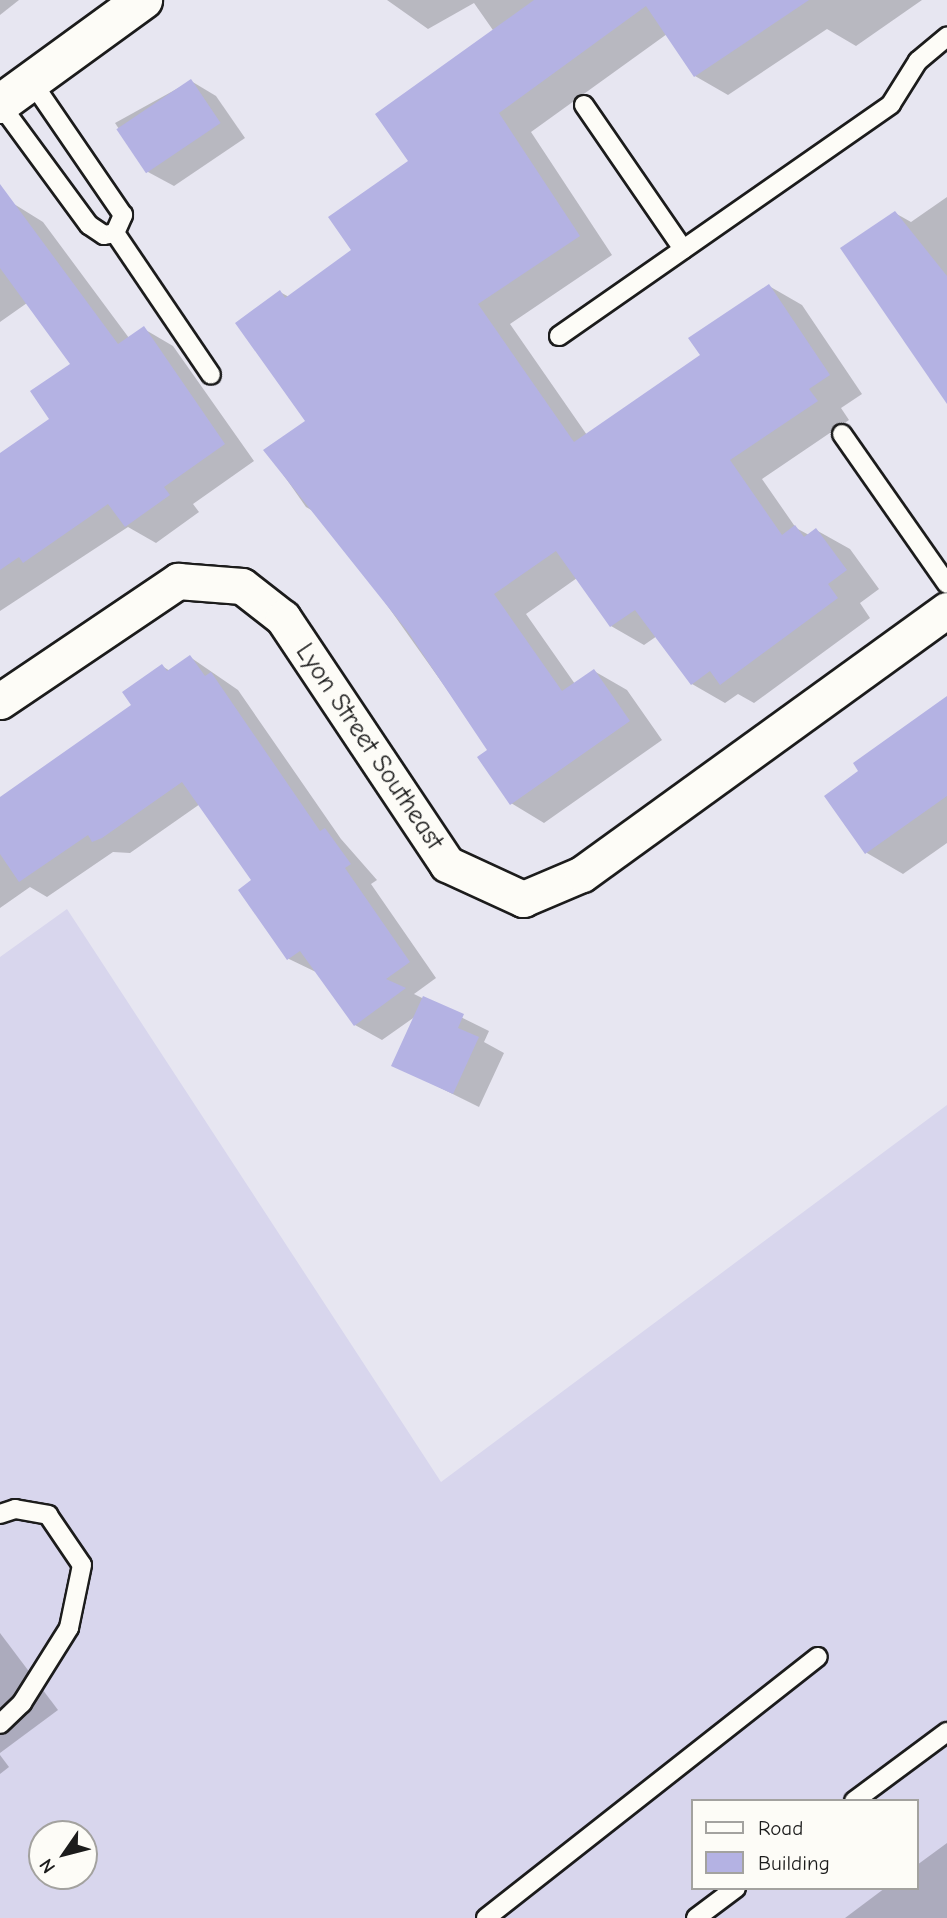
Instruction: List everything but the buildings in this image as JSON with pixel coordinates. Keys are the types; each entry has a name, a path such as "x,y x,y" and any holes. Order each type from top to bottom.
{"street":[{"path":"0,104 143,0"},
{"name":"Lyon Street Southeast","path":"0,701 178,581 242,586 283,618 447,864 523,900 582,874 947,610"}],"lane":[{"path":"559,336 891,104 918,61 947,37"},
{"path":"32,82 124,215 115,233"},
{"path":"0,104 89,225 104,235 115,233"},
{"path":"584,105 682,249"},
{"path":"115,233 211,375"},
{"path":"842,434 947,584"},
{"path":"0,1514 15,1509 48,1515 82,1565 69,1628 22,1703 0,1724"},
{"path":"486,1918 818,1657"},
{"path":"857,1799 947,1732"},
{"path":"696,1918 733,1890"}],"shaded area":[{"path":"67,909 441,1482 947,1105 947,1918 0,1918 0,957"}]}
